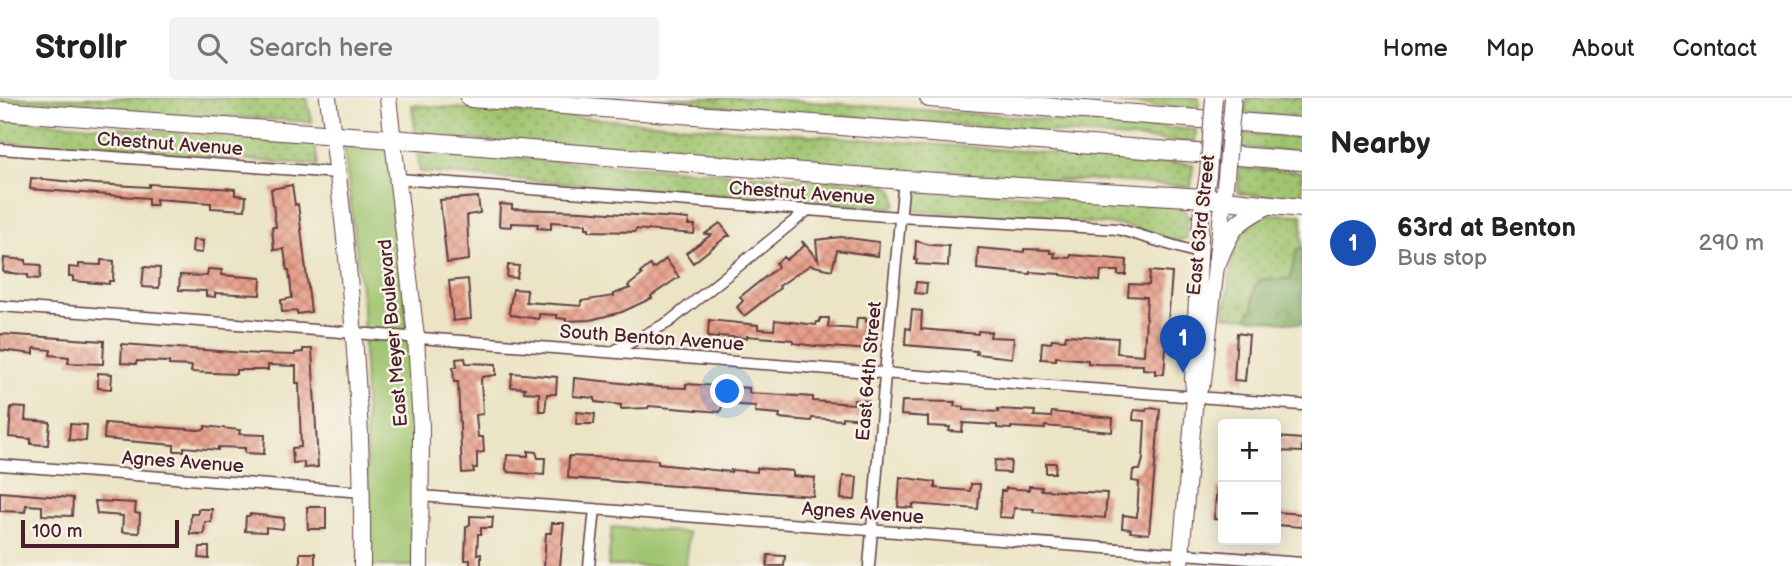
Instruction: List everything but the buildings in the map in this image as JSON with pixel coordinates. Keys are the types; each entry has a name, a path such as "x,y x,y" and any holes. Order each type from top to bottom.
{"highway":[{"path":"470,98 1302,161"},
{"path":"929,98 1302,127"},
{"path":"0,111 333,134 904,180 1205,198 1302,208"},
{"path":"1217,263 1239,220 1268,205"}],"main road":[{"name":"East 63rd Street","path":"1181,560 1195,397 1193,380 1198,253 1214,98"},
{"name":"East 63rd Street","path":"1195,397 1203,381 1233,98"},
{"name":"East Meyer Boulevard","path":"389,103 416,337 421,428 419,566"},
{"name":"East Meyer Boulevard","path":"329,105 355,332 363,492 362,566"}],"street":[{"name":"Chestnut Avenue","path":"0,149 338,173"},
{"name":"Chestnut Avenue","path":"399,179 899,217 1118,229 1198,253"},
{"name":"East 64th Street","path":"869,566 904,180"},
{"path":"611,352 669,322 808,210"},
{"name":"South Benton Avenue","path":"0,306 1302,405"},
{"name":"Agnes Avenue","path":"0,465 363,492"},
{"name":"Agnes Avenue","path":"421,496 873,530 1181,560 1302,563"},
{"path":"589,566 595,509"}],"green space":[{"path":"0,98 307,98 312,122 220,116 152,116 0,105"},
{"path":"603,98 758,98 1196,130 1195,143"},
{"path":"1046,98 1199,98 1198,109"},
{"path":"1246,98 1302,98 1302,117 1245,113"},
{"path":"412,105 1193,164 1191,187 1098,180 1031,181 416,136"},
{"path":"0,119 310,142 315,144 318,165 0,142"},
{"path":"1243,133 1302,138 1302,152 1241,148"},
{"path":"345,144 390,145 414,391 414,566 369,566 363,306"},
{"path":"428,152 884,184 894,190 896,204 891,208 420,172 418,155"},
{"path":"1239,168 1302,172 1302,201 1238,193"},
{"path":"918,187 1176,206 1184,210 1189,218 1187,238 1177,241 1122,225 914,211 908,207 907,201 911,190"},
{"path":"1264,214 1302,215 1302,247 1297,250 1291,280 1253,294 1253,307 1247,318 1224,316 1235,241 1238,234"},
{"path":"1302,247 1302,324 1247,318 1253,308 1255,285 1262,279 1290,279 1297,250"},
{"path":"612,527 688,533 686,566 608,566"}],"place":[{"name":"63rd at Benton","path":"1183,373"}]}
